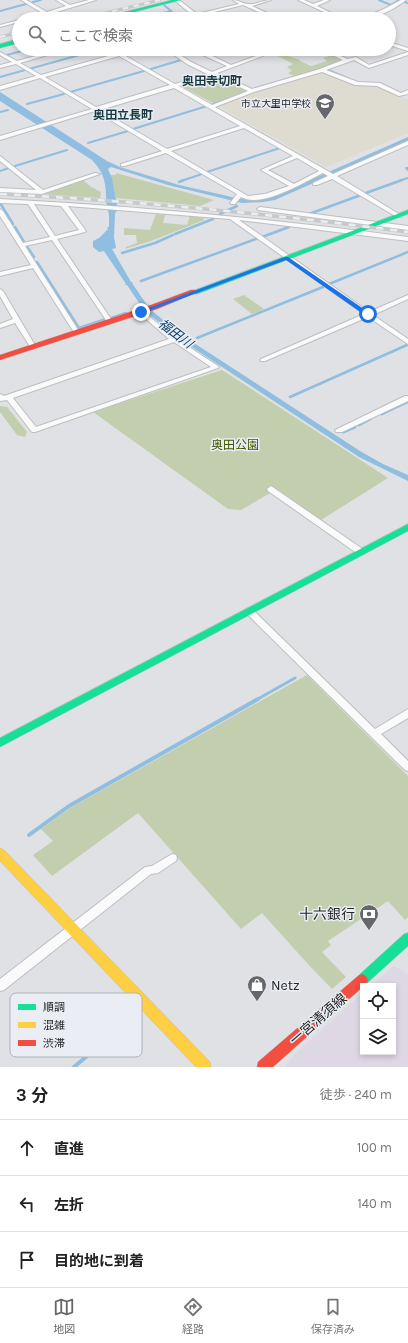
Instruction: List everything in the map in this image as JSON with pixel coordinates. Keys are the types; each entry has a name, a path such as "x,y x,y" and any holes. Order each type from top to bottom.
{"street":[{"path":"23,0 44,12"},
{"path":"58,0 70,7"},
{"path":"50,12 94,0"},
{"path":"137,12 177,0 192,12"},
{"path":"235,0 262,12"},
{"path":"211,12 269,0"},
{"path":"300,0 325,12"},
{"path":"312,6 328,0"},
{"path":"380,12 404,0"},
{"path":"0,26 12,23"},
{"path":"0,46 12,42"},
{"path":"396,46 408,50"},
{"path":"211,107 252,91 322,70 346,60 354,58 369,67 408,53"},
{"path":"0,54 166,151 236,199 256,198 270,195 325,171"},
{"path":"0,67 40,56"},
{"path":"0,88 113,56"},
{"path":"123,56 333,176 404,214"},
{"path":"178,56 213,74 252,91"},
{"path":"209,56 230,66"},
{"path":"0,138 213,74 230,66 259,56"},
{"path":"337,56 346,60"},
{"path":"322,70 357,84 378,84 401,95 408,92"},
{"path":"123,166 245,126"},
{"path":"315,184 408,143"},
{"path":"292,185 264,170 298,156"},
{"path":"0,158 42,192"},
{"path":"0,190 42,192 97,174"},
{"path":"0,201 63,204 232,219 408,239"},
{"path":"30,203 110,322"},
{"path":"21,244 83,231 63,204"},
{"path":"260,209 408,228"},
{"path":"0,211 77,333"},
{"path":"0,358 141,312 404,214"},
{"path":"232,219 408,342"},
{"path":"0,274 35,266"},
{"path":"0,291 2,300 17,320 33,347"},
{"path":"263,360 408,298"},
{"path":"8,396 35,430 216,367 174,340 141,312"},
{"path":"0,326 17,320"},
{"path":"0,396 2,399 174,340"},
{"path":"339,430 408,398"},
{"path":"271,489 361,552"},
{"path":"0,743 408,527"},
{"path":"250,611 408,767"},
{"path":"374,734 408,713"},
{"path":"0,853 134,993"},
{"path":"0,986 149,870 154,870 172,858"},
{"name":"一宮清須線","path":"263,1067 348,993 408,938"},
{"path":"142,1002 205,1067"}],"shaded area":[{"name":"市立大里中学校","path":"320,72 326,72 356,85 378,85 408,100 408,133 326,167 218,106 231,99"},
{"path":"394,966 408,974 408,1067 285,1067 296,1053 360,996 360,1055 396,1055 396,983 374,983"}],"green space":[{"path":"278,56 288,56 311,66 327,61 323,58 329,56 334,56 341,60 296,77 288,73 292,71 287,67 293,64"},
{"path":"215,75 246,91 213,103 181,86"},
{"path":"116,173 214,200 200,206 116,198 111,175 116,175"},
{"path":"83,180 91,187 101,192 100,198 41,194"},
{"path":"156,214 165,215 163,223 187,225 190,216 203,218 204,220 151,241 125,249 126,247 137,243 136,235 124,235 124,228 150,230"},
{"path":"244,295 264,309 252,314 233,299"},
{"name":"奥田公園","path":"222,370 388,478 321,520 277,489 241,510 228,509 93,412"},
{"path":"0,406 7,407 27,432 25,437 17,435 0,412"},
{"path":"307,675 408,776 408,917 405,920 388,901 328,941 331,945 322,952 346,977 332,989 262,913 241,929 138,813 52,876 33,855 53,841 41,829 70,808"}],"water":[{"name":"福田川","path":"0,92 107,161 120,167 179,185 241,199 262,199 274,196 408,137 408,141 275,200 263,202 242,203 168,185 111,167 108,169 112,178 118,210 115,213 114,237 116,248 112,249 131,282 133,282 132,283 149,308 177,332 360,451 383,464 408,475 408,481 359,457 178,338 144,310 127,285 125,285 126,284 104,251 99,252 93,247 93,241 99,238 108,229 107,227 109,227 109,213 105,186 99,168 92,160 0,101"}],"waterway":[{"path":"33,2 41,0"},
{"path":"379,0 391,5 399,0"},
{"path":"0,11 26,4"},
{"path":"164,5 171,11"},
{"path":"167,12 171,11"},
{"path":"7,55 12,54"},
{"path":"29,69 76,56"},
{"path":"151,69 181,60 178,58"},
{"path":"312,72 338,62"},
{"path":"326,69 347,78"},
{"path":"0,77 25,70"},
{"path":"70,92 144,71"},
{"path":"368,83 382,84"},
{"path":"213,104 244,93"},
{"path":"27,104 64,94"},
{"path":"133,129 207,106"},
{"path":"0,112 8,110"},
{"path":"88,143 128,131"},
{"path":"207,172 280,148"},
{"path":"15,166 67,150"},
{"path":"0,171 9,168"},
{"path":"408,168 406,168 408,170"},
{"path":"184,180 202,174"},
{"path":"402,180 408,178"},
{"path":"179,182 184,180"},
{"path":"366,193 402,180"},
{"path":"309,214 361,195"},
{"path":"0,203 13,224"},
{"path":"220,214 237,206"},
{"path":"175,234 213,219"},
{"path":"15,227 24,242"},
{"path":"262,237 289,227"},
{"path":"122,253 155,243 173,235"},
{"path":"141,281 256,239"},
{"path":"26,245 34,257"},
{"path":"329,284 408,252"},
{"path":"37,262 79,328 106,319"},
{"name":"福田川","path":"197,338 323,287"},
{"path":"111,318 126,313"},
{"path":"290,397 407,345"},
{"path":"390,410 408,402"},
{"path":"382,414 390,410"},
{"path":"359,425 370,419"},
{"path":"343,432 355,427"},
{"path":"256,700 295,678"},
{"path":"29,835 69,806 258,699"},
{"path":"74,1067 86,1057"}],"railway":[{"path":"109,12 160,0"},
{"path":"0,37 12,34"},
{"path":"0,194 102,200 204,209 306,219 408,232"}],"traffic: fast":[{"path":"129,12 178,0"},
{"path":"0,46 12,43"},
{"path":"194,292 408,212"},
{"path":"0,743 408,527"},
{"path":"362,980 408,938"}],"traffic: slow":[{"path":"0,853 134,993"},
{"path":"142,1001 205,1067"}],"traffic: jam":[{"path":"0,358 154,307 194,292"},
{"path":"263,1067 362,980"}],"place":[{"name":"市立大里中学校","path":"325,120"},
{"name":"十六銀行","path":"369,931"},
{"name":"Netz","path":"257,1002"}],"district":[{"name":"奥田寺切町","path":"212,81"},
{"name":"奥田立長町","path":"123,115"}],"route":[{"path":"141,312 287,258 368,314"}]}
